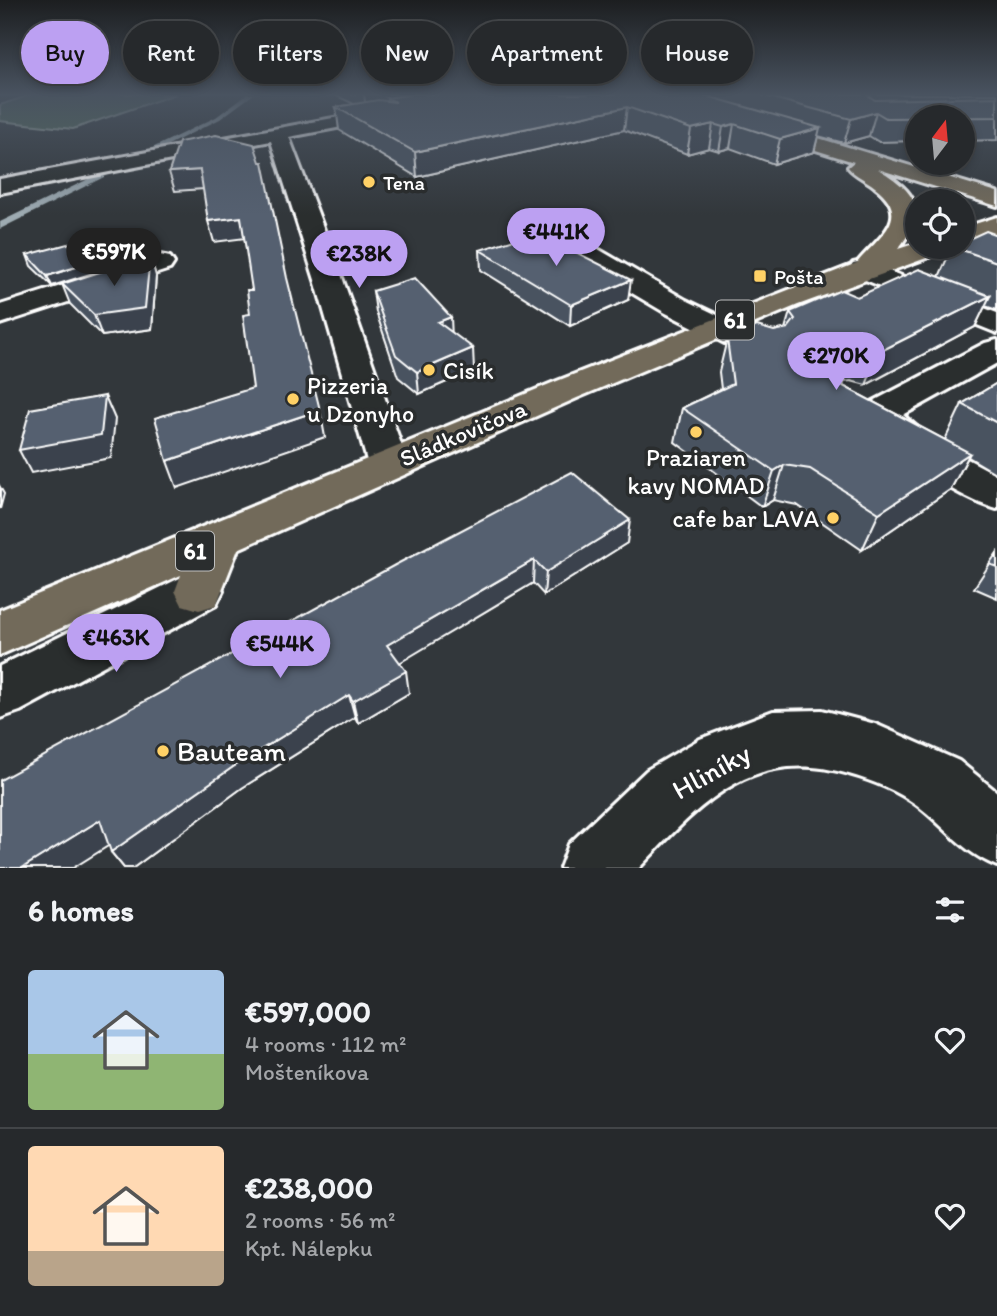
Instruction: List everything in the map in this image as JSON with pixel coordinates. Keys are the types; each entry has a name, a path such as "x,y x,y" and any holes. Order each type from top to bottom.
{"main road":[{"path":"786,135 997,198"},
{"path":"810,142 877,177 904,202 907,213 900,233 865,268"},
{"path":"881,164 997,185"},
{"path":"975,232 997,225"},
{"name":"Sládkovičova","path":"0,633 218,541 388,464 718,327 865,268 905,255"},
{"path":"199,591 218,541"}],"street":[{"path":"0,186 275,135"},
{"path":"278,135 308,214 356,362 371,419 388,464"},
{"path":"588,255 766,351"},
{"path":"0,315 160,263"},
{"path":"865,268 997,324"},
{"path":"997,350 865,403 918,449 997,494"},
{"path":"0,693 199,591"},
{"name":"Hliníky","path":"593,868 669,792 721,758 774,739 822,738 875,753 937,782 997,834"}],"building":[{"path":"216,135 254,144 260,162 263,162 287,278 320,410 167,461 155,418 253,388 243,315 250,314 247,290 252,290 241,217 208,221 200,170 169,172 179,142"},
{"path":"384,135 497,135 415,152"},
{"path":"766,135 796,135 780,139"},
{"path":"986,231 997,235 997,262 975,254 975,236"},
{"path":"536,232 631,280 571,305 480,250"},
{"path":"108,233 131,250 47,276 27,255"},
{"path":"150,256 145,308 94,315 62,284"},
{"path":"919,269 990,296 879,352 863,348 849,349 842,360 850,367 828,378 970,453 879,513 810,469 784,465 774,471 682,408 733,384 727,339 757,326 774,331 788,328 795,319 790,312 841,290 857,297"},
{"path":"415,278 451,317 438,322 473,348 417,372 396,355 373,291"},
{"path":"997,383 997,423 962,404"},
{"path":"105,396 101,435 19,450 30,409"},
{"path":"572,472 630,520 546,572 534,560 387,645 406,671 353,701 349,695 233,767 111,852 100,820 22,868 0,868 0,780"},
{"path":"997,553 997,567 989,564"}],"waterway":[{"path":"0,226 185,135"}],"place":[{"name":"Tena","path":"369,182"},
{"name":"Pošta","path":"760,276"},
{"name":"Cisík","path":"429,370"},
{"name":"Pizzeria u Dzonyho","path":"293,399"},
{"name":"Praziaren kavy NOMAD","path":"696,432"},
{"name":"cafe bar LAVA","path":"833,518"},
{"name":"Bauteam","path":"163,751"}]}
